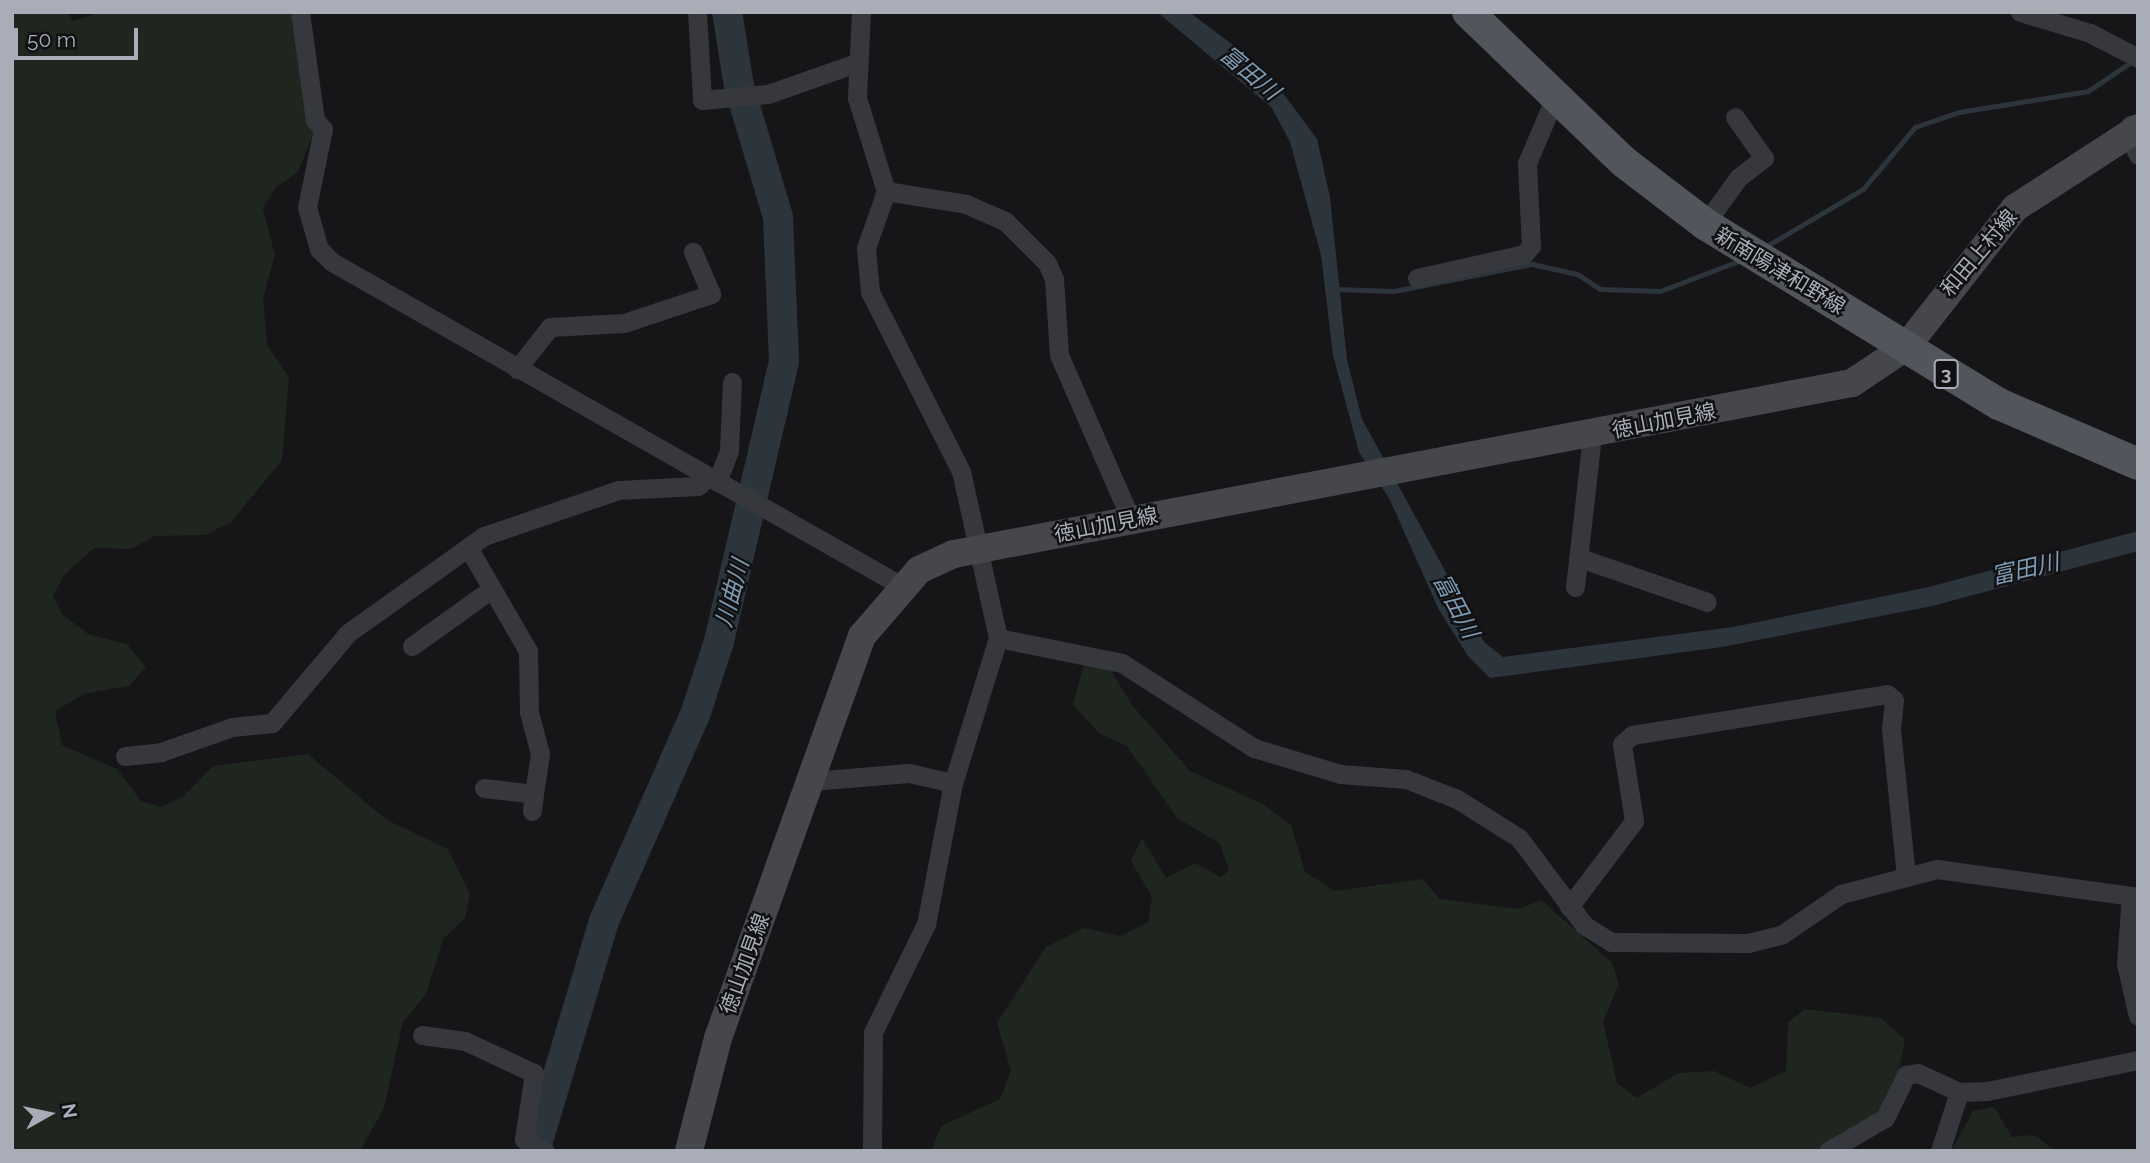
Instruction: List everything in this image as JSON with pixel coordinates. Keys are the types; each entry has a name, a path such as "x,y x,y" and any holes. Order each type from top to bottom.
{"main road":[{"name":"新南陽津和野線","path":"1481,16 1555,97 1624,162 1705,224 1999,404 2138,464"}],"street":[{"path":"300,12 315,120 323,129 307,206 319,249 351,276 900,585"},
{"path":"697,12 702,100 723,102 768,94 856,63"},
{"path":"860,12 856,63 860,111 886,191 866,248 870,292 961,471 982,549 998,638 953,783 926,924 873,1032 872,1151"},
{"path":"2020,12 2090,33 2138,58"},
{"path":"1417,278 1524,254 1531,246 1527,163 1555,97"},
{"path":"1705,224 1738,178 1764,158 1735,117"},
{"name":"和田上村線","path":"1906,346 2015,208 2135,134"},
{"path":"886,191 966,204 1005,221 1047,263 1054,279 1059,355 1131,520"},
{"path":"517,369 550,327 624,323 710,294 694,252"},
{"name":"徳山加見線","path":"689,1151 718,1038 862,636 900,585 954,554 1592,435 1852,383 1906,346"},
{"path":"125,756 272,723 348,633 468,547 572,502 648,486 698,486 713,479 729,450 732,382"},
{"path":"1575,587 1592,435"},
{"path":"468,547 490,590 528,652 529,712 540,754 533,802 484,788"},
{"path":"1580,558 1707,601"},
{"path":"412,646 490,590"},
{"path":"998,638 1122,663 1254,748 1340,774 1406,779 1457,799 1519,838 1569,907 1595,936 1611,942 1724,945 1781,935 1841,894 1906,877 1971,870 2134,897 2126,964 2138,1016"},
{"path":"1569,907 1634,821 1622,744 1632,736 1887,694 1894,700 1891,729 1906,877"},
{"path":"812,781 909,772 953,783"},
{"path":"422,1035 465,1041 534,1073 537,1146"},
{"path":"1828,1151 1885,1118 1906,1075 1918,1073 1959,1093 2138,1060"},
{"path":"1940,1151 1959,1093"}],"shaded area":[{"path":"12,12 68,12 73,21 100,12 305,12 312,28 323,109 298,172 275,188 263,209 275,255 263,298 267,345 289,377 282,460 231,522 205,535 154,536 131,549 94,548 65,574 53,595 62,614 88,634 127,644 146,667 129,686 84,694 55,711 62,745 117,769 141,801 161,807 184,796 213,766 308,754 387,820 448,849 470,894 465,918 443,939 426,994 403,1022 384,1108 360,1151 12,1151"},
{"path":"1084,665 1110,669 1132,705 1190,771 1261,803 1291,825 1305,872 1335,891 1422,879 1440,899 1519,909 1541,900 1612,963 1619,984 1603,1021 1617,1083 1637,1098 1678,1073 1714,1071 1750,1088 1786,1071 1788,1023 1805,1009 1881,1018 1905,1040 1897,1079 1877,1114 1815,1151 931,1151 941,1126 1000,1099 1011,1071 997,1023 1046,947 1084,928 1121,936 1148,922 1152,897 1131,861 1142,838 1166,878 1195,863 1221,877 1229,870 1219,843 1177,818 1127,746 1099,733 1073,705"},
{"path":"1994,1107 2012,1137 2034,1135 2056,1151 1951,1151 1973,1111"}],"water":[{"path":"717,12 735,12 749,85 733,86"},
{"name":"富田川","path":"1157,12 1189,12 1265,69 1317,139 1330,197 1347,360 1362,419 1484,642 1503,657 1733,627 1929,587 2138,531 2138,551 1932,606 1722,647 1490,678 1468,656 1439,610 1390,500 1359,452 1333,355 1321,255 1290,142 1272,108"}],"waterway":[{"name":"川曲川","path":"535,1151 604,921 695,715 719,641 784,361 778,217 739,86 727,12"},
{"path":"1765,247 1863,189 1915,127 1959,112 2088,91 2134,60"},
{"path":"1335,289 1394,291 1532,264 1577,274 1600,289 1660,291 1741,260"}]}
